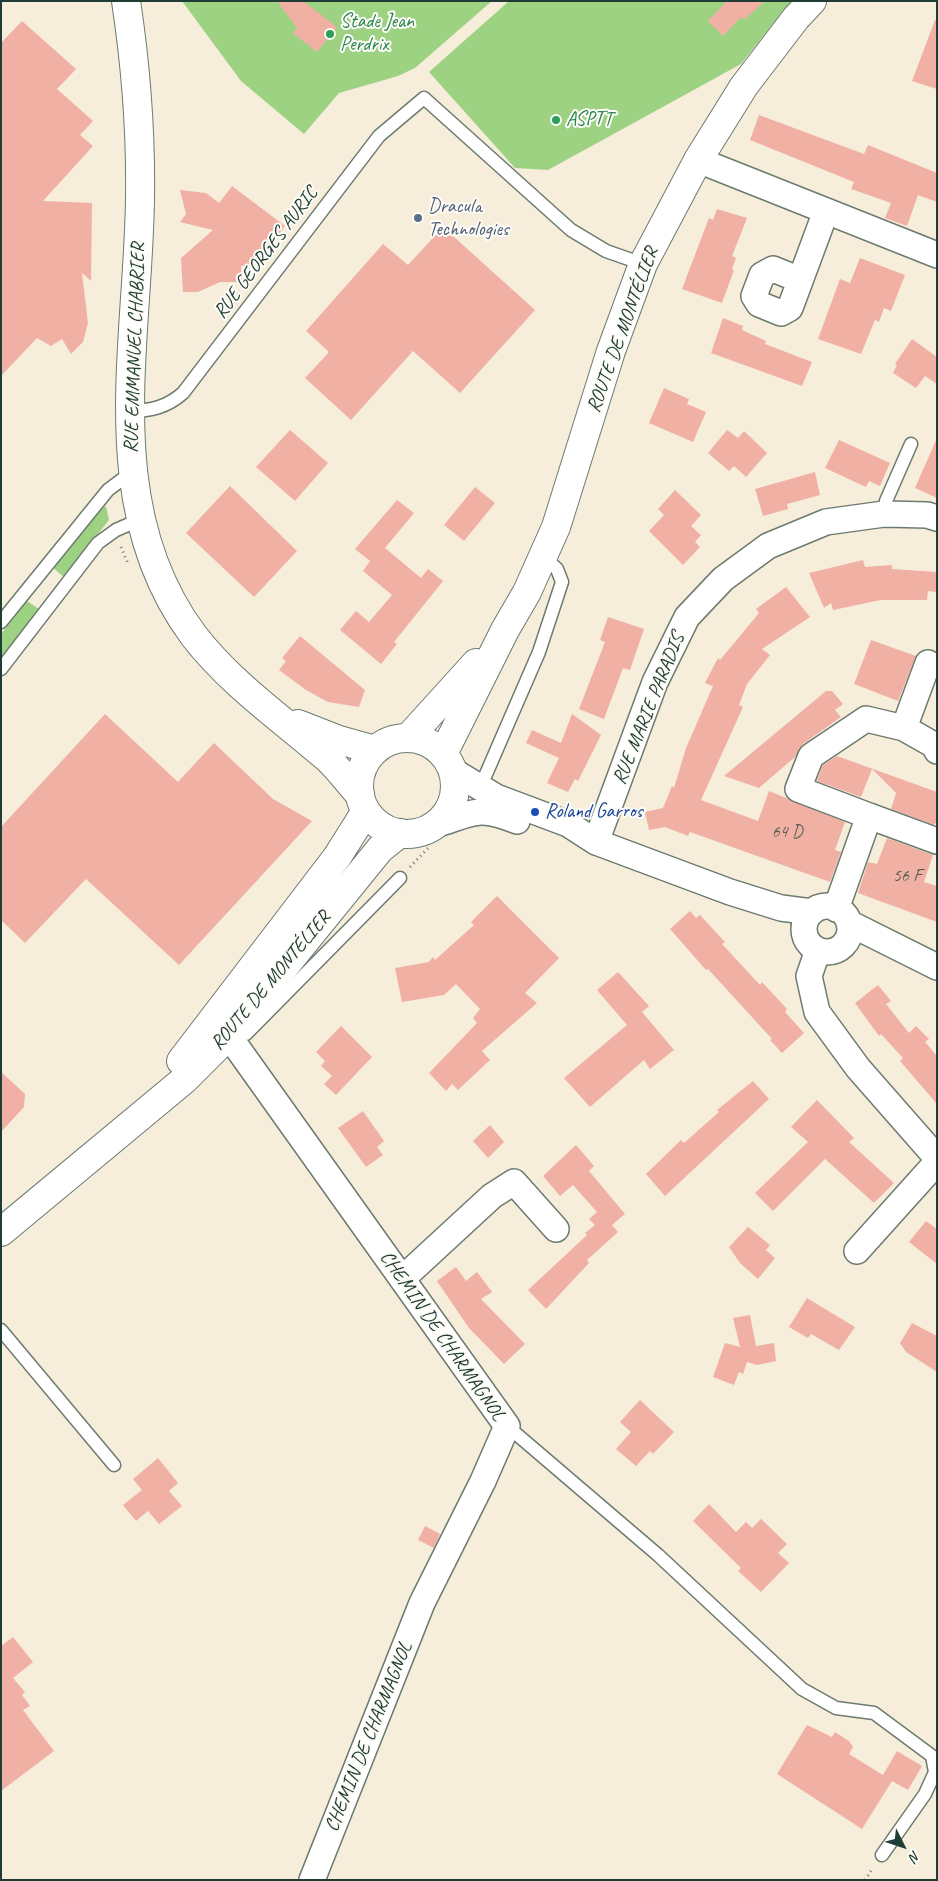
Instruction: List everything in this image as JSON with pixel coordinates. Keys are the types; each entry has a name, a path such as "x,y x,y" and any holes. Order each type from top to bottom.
{"main road":[{"name":"RUE EMMANUEL CHABRIER","path":"126,1 140,120 140,201 130,411 132,472 128,525 194,636 239,684 329,760 363,803"},
{"name":"ROUTE DE MONTÉLIER","path":"1,1232 134,1121 228,1031 380,849 400,833 412,834 435,825 446,814 453,801 455,786 448,763 505,630 544,557 567,497 611,350 644,264 698,160 744,86 796,18 812,1"},
{"name":"ROUTE DE MONTÉLIER","path":"408,738 505,630"},
{"name":"RUE EMMANUEL CHABRIER","path":"270,710 304,727 375,750"},
{"path":"375,750 385,743 408,738 421,740 433,745 448,763"},
{"name":"ROUTE DE MONTÉLIER","path":"228,1031 337,857 363,803 362,771 365,763 375,750"},
{"path":"363,803 380,826 400,833"}],"street":[{"path":"698,160 937,255"},
{"path":"800,280 826,211"},
{"name":"RUE MARIE PARADIS","path":"596,842 655,682 687,617 723,579 768,546 826,522 884,514 927,515 937,518"},
{"path":"904,728 928,663"},
{"path":"937,751 934,745 904,728 866,719 811,756 798,789 937,841"},
{"path":"448,763 480,788 496,797 568,824 596,842"},
{"path":"435,825 461,815 492,811 563,837 596,842 827,928 877,951 933,966"},
{"path":"857,1251 937,1160 858,1068 817,1012 809,976 870,816"},
{"name":"CHEMIN DE CHARMAGNOL","path":"228,1031 506,1426 483,1481 422,1603 312,1880"},
{"path":"402,1279 492,1196 514,1182 556,1230"}],"lane":[{"name":"RUE GEORGES AURIC","path":"130,411 157,409 172,403 184,394 379,136 424,98 571,230 606,251 644,264"},
{"path":"884,514 886,501 911,444"},
{"path":"1,622 108,490 132,472"},
{"path":"1,669 98,543 128,525"},
{"path":"480,788 539,652 562,582 557,569 544,557"},
{"path":"228,1031 276,1002 400,878"},
{"path":"1,1330 114,1465"},
{"path":"506,1426 658,1555 802,1689 836,1708 874,1714 932,1756 934,1772 925,1794 882,1855"}],"path":[{"path":"128,525 128,565"}],"green space":[{"name":"Stade Jean Perdrix","path":"182,1 492,1 415,68 398,76 339,93 304,134 241,81"},
{"name":"ASPTT","path":"509,1 791,1 741,64 548,170 515,168 429,72"},
{"path":"106,506 109,520 64,577 52,567 98,511"},
{"path":"27,601 39,609 1,657 1,634"}],"building":[{"path":"277,1 303,1 337,27 317,52 293,33 297,28"},
{"path":"727,1 765,1 744,20 741,17 723,36 708,21"},
{"path":"935,20 937,20 937,89 912,81"},
{"path":"22,21 76,69 57,89 93,121 80,135 93,146 43,201 92,203 91,281 82,273 88,323 83,342 71,354 62,339 51,346 37,338 1,376 1,43"},
{"path":"759,115 864,154 868,145 937,173 937,202 918,195 907,226 885,218 891,203 851,189 854,182 750,140"},
{"path":"232,186 285,226 255,264 241,266 242,282 220,282 198,292 183,292 181,258 213,230 180,222 186,214 180,190 206,193 219,203"},
{"path":"717,209 747,218 732,256 736,258 732,269 734,270 722,303 682,289 709,218 713,220"},
{"path":"443,227 535,310 460,393 413,351 351,420 305,378 329,352 306,331 383,244 408,265"},
{"path":"860,258 905,275 891,311 884,308 879,322 875,320 861,354 818,339 840,279 850,283"},
{"path":"723,318 743,326 742,330 766,341 765,344 812,362 802,386 711,353"},
{"path":"912,339 937,357 937,384 925,376 916,388 893,373 897,365 895,364"},
{"path":"664,388 689,399 687,404 706,412 693,442 649,423"},
{"path":"290,430 328,463 295,501 256,467"},
{"path":"727,430 738,438 744,431 767,453 746,477 734,466 729,471 708,453"},
{"path":"937,438 937,498 915,488"},
{"path":"839,440 890,463 880,486 869,481 866,487 825,468"},
{"path":"815,472 820,495 787,504 788,509 763,516 755,489"},
{"path":"230,486 297,551 254,597 186,533"},
{"path":"475,487 495,503 464,541 444,525"},
{"path":"675,490 701,515 691,526 701,535 695,542 700,547 683,565 649,531 664,515 658,509"},
{"path":"397,500 414,513 385,548 421,578 428,569 443,581 394,642 397,644 381,664 340,630 356,611 369,622 392,595 363,571 370,561 355,549"},
{"path":"863,560 865,567 892,565 892,569 937,572 937,592 928,591 927,600 881,600 833,610 831,603 824,608 809,573"},
{"path":"786,587 810,617 762,649 770,655 747,684 739,705 743,707 701,800 758,821 769,791 845,822 835,850 841,852 830,882 690,832 688,836 665,827 649,830 645,812 663,808 672,786 674,788 686,748 713,686 705,683 718,658 720,660 759,613 756,609"},
{"path":"608,617 644,629 630,670 623,668 604,719 579,709 605,642 600,640"},
{"path":"300,636 365,690 359,707 328,702 306,690 279,670 286,661 282,658"},
{"path":"871,640 916,656 898,701 854,684"},
{"path":"826,691 832,691 843,704 835,710 841,717 803,744 795,757 759,788 724,776"},
{"path":"105,714 178,782 214,743 273,799 312,821 179,965 86,879 25,943 1,920 1,827"},
{"path":"572,714 601,735 578,781 575,779 568,792 547,783 559,758 526,743 532,730 561,743"},
{"path":"837,756 937,792 937,822 934,825 891,809 896,793 872,769 861,797 817,781 823,765"},
{"path":"887,838 933,855 924,882 937,886 937,922 858,893 868,862 877,864"},
{"path":"497,896 559,958 525,993 537,1003 482,1051 490,1060 458,1090 452,1084 446,1091 429,1073 477,1023 473,1018 480,1009 456,984 444,995 402,1002 395,968 429,962 433,957 435,960 474,925 471,922"},
{"path":"690,911 696,918 700,915 725,942 722,944 760,985 762,982 787,1009 785,1012 804,1033 782,1053 770,1040 772,1039 670,929"},
{"path":"618,972 649,1006 642,1012 674,1050 650,1069 644,1060 590,1107 564,1078 627,1025 597,990"},
{"path":"878,985 891,1001 886,1004 909,1033 916,1026 929,1039 925,1042 937,1056 937,1104 900,1061 903,1058 881,1034 879,1036 855,1003"},
{"path":"341,1026 372,1057 336,1095 324,1084 332,1076 321,1066 325,1061 316,1052"},
{"path":"1,1072 25,1094 24,1107 1,1132"},
{"path":"753,1081 769,1099 665,1196 646,1174 681,1140 684,1143 719,1112 717,1110"},
{"path":"817,1100 854,1138 849,1142 894,1183 874,1203 825,1159 773,1211 755,1193 808,1142 791,1127"},
{"path":"363,1111 384,1141 377,1147 383,1155 366,1167 338,1128"},
{"path":"490,1125 504,1142 488,1158 473,1141"},
{"path":"576,1145 594,1166 589,1171 625,1214 612,1225 618,1232 587,1260 589,1263 546,1309 528,1290 587,1235 585,1233 595,1225 589,1219 597,1212 573,1185 560,1196 543,1176"},
{"path":"926,1221 937,1229 937,1264 909,1242"},
{"path":"748,1227 770,1245 766,1250 775,1258 758,1279 740,1263 729,1247"},
{"path":"456,1267 466,1281 477,1272 492,1292 481,1299 525,1344 504,1364 469,1328 437,1281"},
{"path":"807,1298 855,1327 839,1350 811,1334 808,1338 789,1327"},
{"path":"750,1315 756,1346 774,1343 776,1361 757,1365 747,1362 743,1374 739,1372 734,1385 713,1377 725,1343 740,1347 733,1318"},
{"path":"912,1323 937,1336 937,1372 906,1352 900,1343"},
{"path":"640,1400 674,1432 653,1454 650,1451 636,1466 616,1449 631,1432 620,1422"},
{"path":"158,1458 178,1483 169,1491 182,1506 159,1524 148,1511 136,1521 123,1505 142,1490 133,1479"},
{"path":"709,1504 736,1532 746,1522 752,1528 761,1519 787,1544 778,1553 789,1563 761,1592 738,1571 741,1568 693,1521"},
{"path":"425,1526 440,1534 434,1548 418,1540"},
{"path":"13,1637 33,1662 13,1678 25,1692 22,1695 30,1706 23,1710 54,1751 1,1791 1,1646"},
{"path":"807,1725 832,1737 835,1732 849,1741 853,1747 849,1754 883,1775 897,1751 922,1766 908,1790 892,1781 862,1829 777,1774"}],"place":[{"name":"Stade Jean Perdrix","path":"330,34"},
{"name":"ASPTT","path":"556,120"},
{"name":"Dracula Technologies","path":"418,218"},
{"name":"Roland Garros","path":"535,812"}]}
